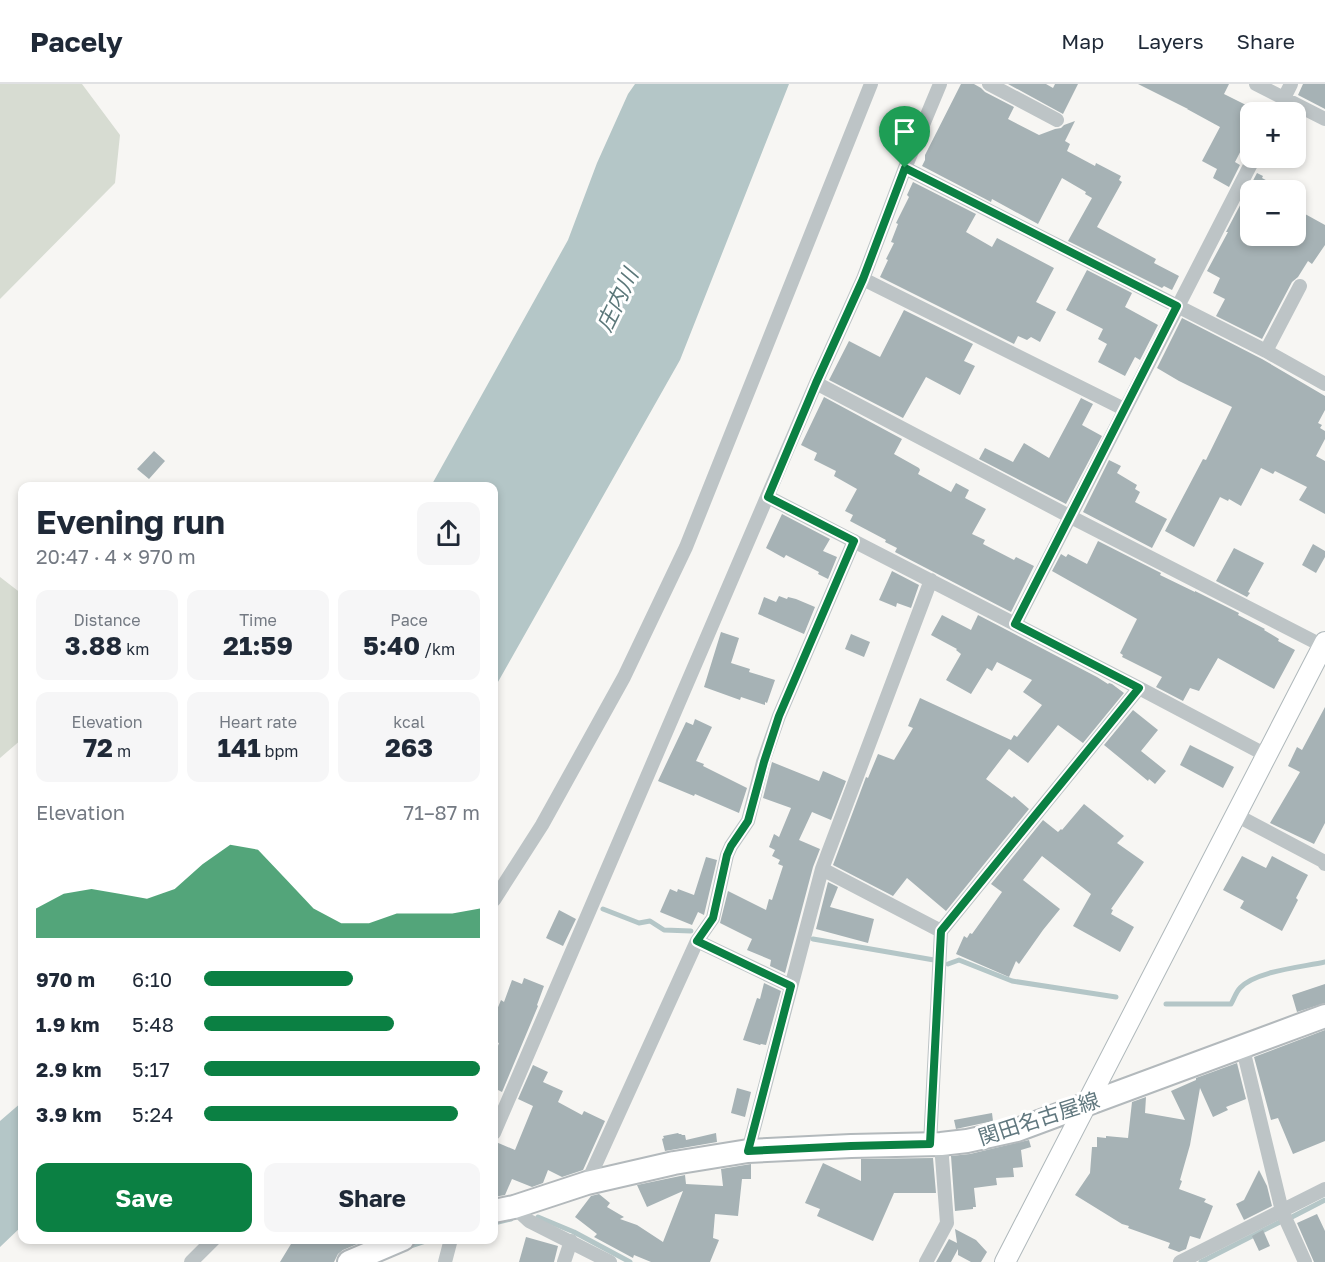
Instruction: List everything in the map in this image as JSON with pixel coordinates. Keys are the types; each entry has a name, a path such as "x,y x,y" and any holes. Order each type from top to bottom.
{"main road":[{"name":"関田名古屋線","path":"504,1209 587,1183 674,1163 748,1151 936,1144 968,1141 1017,1130 1325,1016"},
{"path":"349,1262 391,1244"}],"street":[{"path":"498,894 542,825 624,677 686,547 871,84"},
{"path":"500,1101 863,279 940,84"},
{"path":"988,84 1057,120"},
{"path":"1256,84 1325,119"},
{"path":"1282,102 1291,84"},
{"path":"905,168 1266,351 1325,384"},
{"path":"1015,624 1249,168"},
{"path":"863,279 1124,409"},
{"path":"1266,351 1300,286"},
{"path":"816,383 1069,516 1324,644 1005,1262"},
{"path":"768,497 1266,755"},
{"path":"587,1183 697,941 713,918 727,855 748,821 779,716 854,541"},
{"path":"748,1151 822,869 931,580"},
{"path":"926,1262 947,1223 936,1144 941,931 1139,688"},
{"path":"1236,815 1325,864"},
{"path":"822,869 941,931"},
{"path":"697,941 791,986"},
{"path":"1242,1046 1282,1211 1305,1262"},
{"path":"1180,1262 1325,1189"},
{"path":"504,1209 610,1262"},
{"path":"564,1262 571,1241"},
{"path":"191,1262 209,1244"},
{"path":"445,1262 450,1244"}],"shaded area":[{"path":"0,84 82,84 120,135 115,183 0,299"},
{"path":"0,577 18,591 18,742 0,758"}],"water":[{"name":"庄内川","path":"635,84 789,84 680,360 498,682 498,482 433,482 568,240 597,163 628,94"},
{"path":"18,1105 18,1230 0,1247 0,1121"}],"building":[{"path":"961,84 974,84 1014,107 1008,119 1039,135 1075,121 1065,141 1070,144 1067,151 1095,166 1096,163 1121,176 1119,180 1122,182 1097,227 1156,259 1154,263 1179,276 1172,290 1164,286 1162,288 1068,241 1092,198 1062,178 1038,224 922,166 925,155"},
{"path":"1008,84 1046,84 1053,88 1055,84 1078,84 1063,114"},
{"path":"1138,84 1229,84 1224,94 1240,102 1240,152 1235,162 1240,165 1229,187 1213,178 1217,169 1202,161 1220,127"},
{"path":"1303,84 1325,84 1325,109 1298,95"},
{"path":"1257,173 1266,180 1253,180"},
{"path":"913,182 976,214 966,232 992,247 997,238 1054,268 1036,302 1056,312 1040,342 1031,337 1027,340 1018,336 1014,344 880,277 894,243 891,242 898,224 896,223 909,197 907,195"},
{"path":"1240,205 1240,246 1306,246 1306,215 1325,225 1325,245 1312,264 1308,261 1292,282 1262,339 1216,316 1225,299 1213,293 1220,278 1207,271 1228,232 1226,232"},
{"path":"1087,270 1132,293 1125,307 1158,325 1140,360 1135,357 1125,376 1098,362 1107,344 1098,339 1103,329 1066,310"},
{"path":"904,310 973,344 964,361 975,366 960,395 926,377 903,418 829,380 849,341 880,357"},
{"path":"1182,318 1262,359 1325,396 1325,410 1318,423 1325,431 1325,439 1316,456 1325,461 1325,514 1299,500 1307,487 1275,471 1273,474 1261,468 1241,506 1220,497 1194,547 1165,531 1203,459 1206,460 1232,407 1157,368"},
{"path":"824,397 902,439 894,454 919,468 918,474 951,492 956,483 969,490 965,498 986,509 972,534 985,540 983,544 1014,560 1016,557 1034,566 1011,612 895,552 897,548 885,542 886,540 850,521 853,515 845,511 857,489 834,476 836,471 814,460 817,453 801,445"},
{"path":"1081,398 1093,404 1082,425 1102,436 1066,504 979,459 985,448 1013,462 1024,443 1049,458"},
{"path":"154,451 165,461 149,479 137,469"},
{"path":"1109,460 1121,466 1117,473 1137,485 1135,489 1140,492 1135,502 1167,519 1152,548 1083,512"},
{"path":"782,514 830,539 823,551 837,557 828,579 786,555 784,558 766,548"},
{"path":"1098,541 1161,573 1160,575 1239,613 1238,615 1265,629 1279,639 1278,641 1295,650 1274,689 1218,658 1199,691 1190,688 1183,701 1156,687 1162,677 1122,657 1120,653 1137,619 1052,571 1061,554 1066,557 1068,554 1087,564"},
{"path":"1313,544 1325,551 1325,557 1316,573 1302,565"},
{"path":"1234,548 1264,563 1247,597 1216,581"},
{"path":"892,571 919,585 911,608 897,603 896,607 879,600"},
{"path":"779,596 796,599 815,607 804,634 758,614 764,597 776,602"},
{"path":"942,615 971,630 978,615 1108,684 1112,684 1124,693 1083,743 1058,725 1028,763 1009,749 986,779 1012,798 1014,796 1029,809 946,911 907,878 893,896 833,865 866,777 868,778 878,754 894,760 913,728 908,726 920,698 1011,740 1014,735 1017,737 1042,705 1023,692 1032,680 997,662 992,671 987,668 971,694 946,680 961,654 957,649 931,635"},
{"path":"721,632 739,638 731,663 750,669 749,672 775,680 765,705 741,697 740,700 704,687"},
{"path":"851,634 870,642 864,657 845,649"},
{"path":"1325,707 1325,823 1314,844 1270,823 1300,772 1288,766 1297,747 1302,750"},
{"path":"1133,710 1158,730 1141,751 1166,771 1155,784 1149,779 1148,781 1104,745"},
{"path":"695,719 712,727 696,761 747,788 739,813 658,781 686,722 693,725"},
{"path":"1190,745 1234,767 1223,788 1180,765"},
{"path":"772,762 819,781 823,771 846,781 831,820 812,812 799,840 820,849 813,867 785,973 770,966 771,960 747,950 752,939 720,923 728,891 766,910 769,899 772,900 783,866 778,864 780,860 772,856 775,850 769,847 774,834 779,837 791,808 763,798"},
{"path":"1084,804 1124,836 1117,843 1144,862 1111,909 1113,910 1111,914 1134,927 1120,952 1073,926 1091,894 1042,856 1023,880 1060,909 1019,964 1016,961 1009,977 956,954 964,936 967,938 970,933 972,934 1002,892 991,884 1043,820 1058,832"},
{"path":"1242,856 1266,868 1272,856 1308,875 1282,931 1240,908 1244,901 1223,890"},
{"path":"706,857 717,860 704,915 698,912 692,925 660,912 670,889 677,892 678,889 694,895"},
{"path":"828,882 838,887 830,907 874,919 868,943 816,929"},
{"path":"559,910 576,919 563,946 546,938"},
{"path":"524,978 544,986 502,1092 498,1090 498,1007 501,1000 504,1002 512,980 522,984"},
{"path":"764,983 781,991 766,1045 760,1045 743,1040"},
{"path":"1325,984 1325,1003 1297,1012 1292,995"},
{"path":"1325,1030 1325,1141 1293,1154 1278,1118 1271,1120 1254,1057"},
{"path":"1237,1063 1246,1099 1226,1107 1228,1110 1213,1117 1200,1088 1190,1145 1180,1180 1182,1181 1179,1189 1206,1199 1204,1202 1213,1206 1200,1239 1190,1236 1186,1249 1179,1252 1168,1248 1170,1243 1128,1228 1129,1226 1075,1195 1090,1173 1092,1147 1097,1147 1097,1137 1128,1138 1132,1102 1146,1097 1145,1113 1185,1120 1171,1091 1196,1078"},
{"path":"533,1065 548,1072 543,1082 563,1091 558,1102 582,1115 584,1111 605,1121 583,1170 562,1177 548,1170 543,1183 532,1187 512,1179 505,1195 498,1196 498,1143 515,1150 533,1106 518,1099"},
{"path":"737,1088 751,1092 745,1117 731,1113"},
{"path":"992,1113 993,1121 956,1129 954,1120"},
{"path":"678,1133 685,1135 686,1140 716,1133 717,1142 665,1151 663,1136"},
{"path":"1029,1140 1031,1147 1021,1150 1023,1167 1013,1168 1014,1177 996,1178 997,1185 974,1188 976,1207 955,1211 951,1156 970,1154"},
{"path":"933,1158 936,1193 894,1193 873,1241 817,1216 820,1209 805,1203 823,1163 861,1181 861,1159"},
{"path":"751,1164 751,1179 742,1179 738,1216 715,1214 713,1238 719,1240 710,1262 651,1262 634,1255 633,1258 594,1237 597,1234 575,1217 591,1196 599,1194 610,1203 607,1207 624,1217 620,1219 637,1225 663,1242 683,1191 647,1207 637,1185 685,1175 686,1184 723,1186 721,1169"},
{"path":"1259,1170 1267,1186 1272,1206 1244,1220 1236,1204 1244,1200"},
{"path":"1317,1214 1325,1231 1325,1262 1314,1262 1297,1223"},
{"path":"955,1229 976,1240 987,1252 981,1262 971,1262 958,1255 958,1249 951,1262 936,1262 949,1239 957,1243"},
{"path":"1263,1230 1270,1246 1259,1251 1252,1236"},
{"path":"526,1237 558,1246 554,1262 519,1262"},
{"path":"291,1244 357,1244 343,1250 334,1262 280,1262"}],"waterway":[{"path":"603,909 639,923 650,921 664,930 691,931"},
{"path":"813,939 934,960"},
{"path":"948,964 959,960 1012,981 1116,997"},
{"path":"1166,1004 1231,1004 1240,988 1257,977 1280,970 1325,962"},
{"path":"1290,1218 1325,1200"},
{"path":"538,1217 574,1232 630,1262"},
{"path":"498,1222 511,1219"},
{"path":"1201,1262 1280,1222"},
{"path":"405,1248 417,1244"}],"route":[{"path":"905,168 1177,306 1015,624 1139,688 941,931 930,1144 748,1151 791,986 697,941 713,918 727,855 748,821 779,716 854,541 768,497 863,279 905,168"}]}
